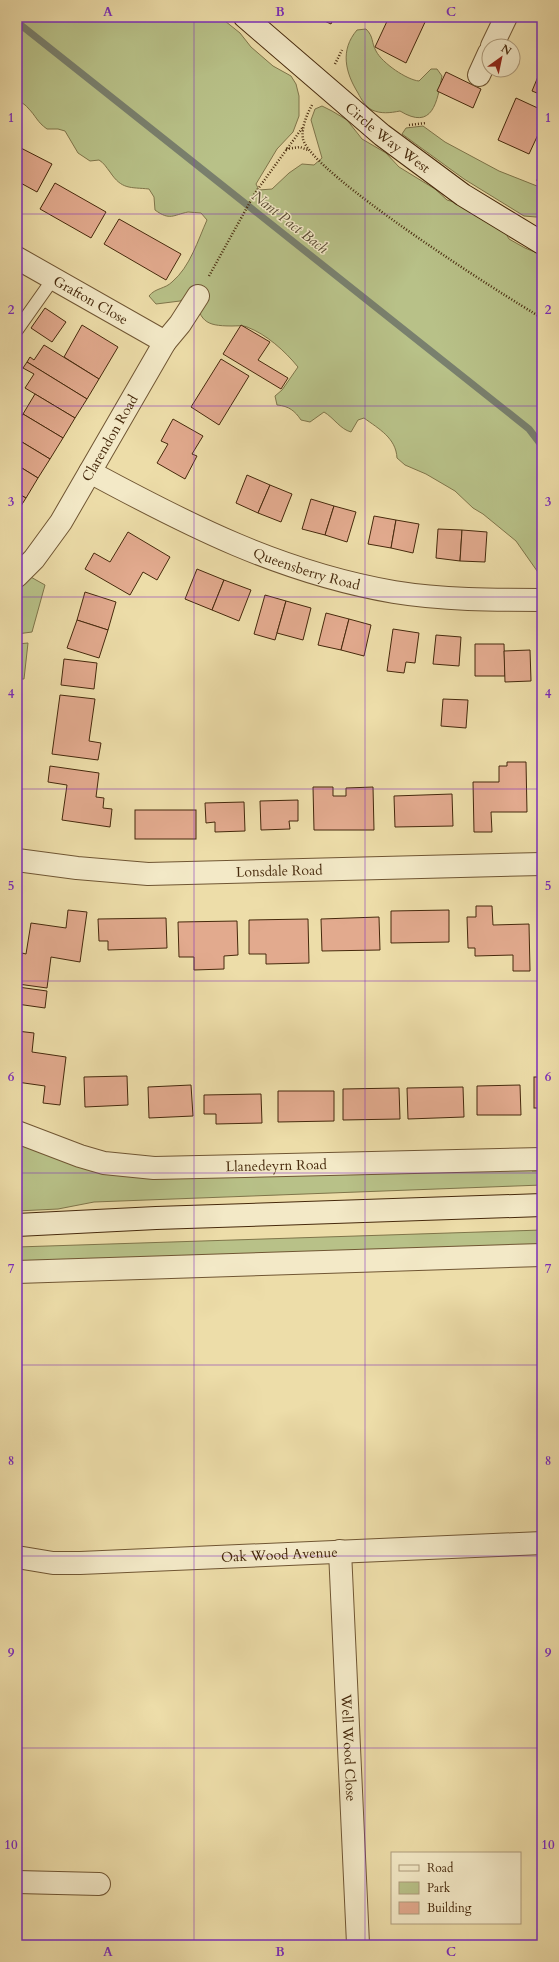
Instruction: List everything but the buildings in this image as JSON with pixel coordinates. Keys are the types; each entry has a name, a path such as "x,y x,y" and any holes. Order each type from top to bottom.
{"street":[{"name":"Circle Way West","path":"245,17 387,139 463,195 542,244"},
{"path":"496,38 506,17"},
{"path":"479,75 481,71"},
{"name":"Grafton Close","path":"17,258 165,342"},
{"name":"Clarendon Road","path":"17,576 34,559 46,543 90,472 165,342 180,324 198,296"},
{"name":"Queensberry Road","path":"90,472 172,516 220,539 286,564 346,582 420,595 495,600 542,600"},
{"name":"Lonsdale Road","path":"17,860 77,868 148,874 542,864"},
{"name":"Llanedeyrn Road","path":"17,1132 80,1156 104,1163 154,1168 542,1159"},
{"path":"17,1225 156,1218 542,1205"},
{"path":"17,1272 542,1255"},
{"name":"Oak Wood Avenue","path":"17,1557 53,1563 80,1563 542,1543"},
{"name":"Well Wood Close","path":"340,1551 358,1944"},
{"path":"17,1882 99,1884"}],"lane":[{"path":"17,330 53,279"}],"path":[{"path":"333,69 342,50"},
{"path":"316,99 308,112 304,126 303,139 309,150 327,168 396,222 447,258 542,318"},
{"path":"198,296 254,193 304,126"},
{"path":"285,150 300,147 309,150"},
{"path":"537,181 542,176"}],"green space":[{"path":"17,17 220,17 240,33 251,47 273,66 291,76 296,84 299,96 299,116 293,132 277,149 256,184 259,190 272,189 289,173 302,164 314,165 322,158 311,120 315,109 322,106 347,120 362,139 386,153 399,167 435,189 447,200 461,204 472,214 484,215 502,226 509,239 542,255 542,578 516,541 483,514 473,508 455,491 426,474 405,465 397,458 394,445 390,439 381,430 364,418 358,420 351,432 347,431 324,412 310,422 301,420 288,408 277,405 275,396 282,390 298,367 281,349 261,334 245,326 223,326 209,323 201,316 194,293 180,301 156,304 149,296 154,291 169,284 184,269 193,253 207,220 201,213 188,212 168,216 155,210 154,197 149,189 131,187 118,182 101,161 90,161 78,153 65,131 58,129 47,129 41,124 27,106 19,101 17,97"},
{"path":"366,29 379,56 389,66 408,78 419,81 431,69 437,69 442,76 435,104 432,111 426,116 420,118 400,111 382,113 370,109 362,100 347,69 346,53 348,45 357,30"},
{"path":"423,126 445,142 499,171 542,188 542,216 524,216 464,179 402,134 406,128"},
{"path":"29,576 45,585 32,632 17,634 17,587"},
{"path":"28,643 24,679 17,679 17,644"},
{"path":"17,1141 62,1159 529,1167 532,1171 542,1171 542,1185 94,1202 58,1209 17,1211"},
{"path":"542,1230 542,1245 17,1263 17,1247"}],"waterway":[{"name":"Nant Pact Bach","path":"17,22 529,429 542,446"}]}
